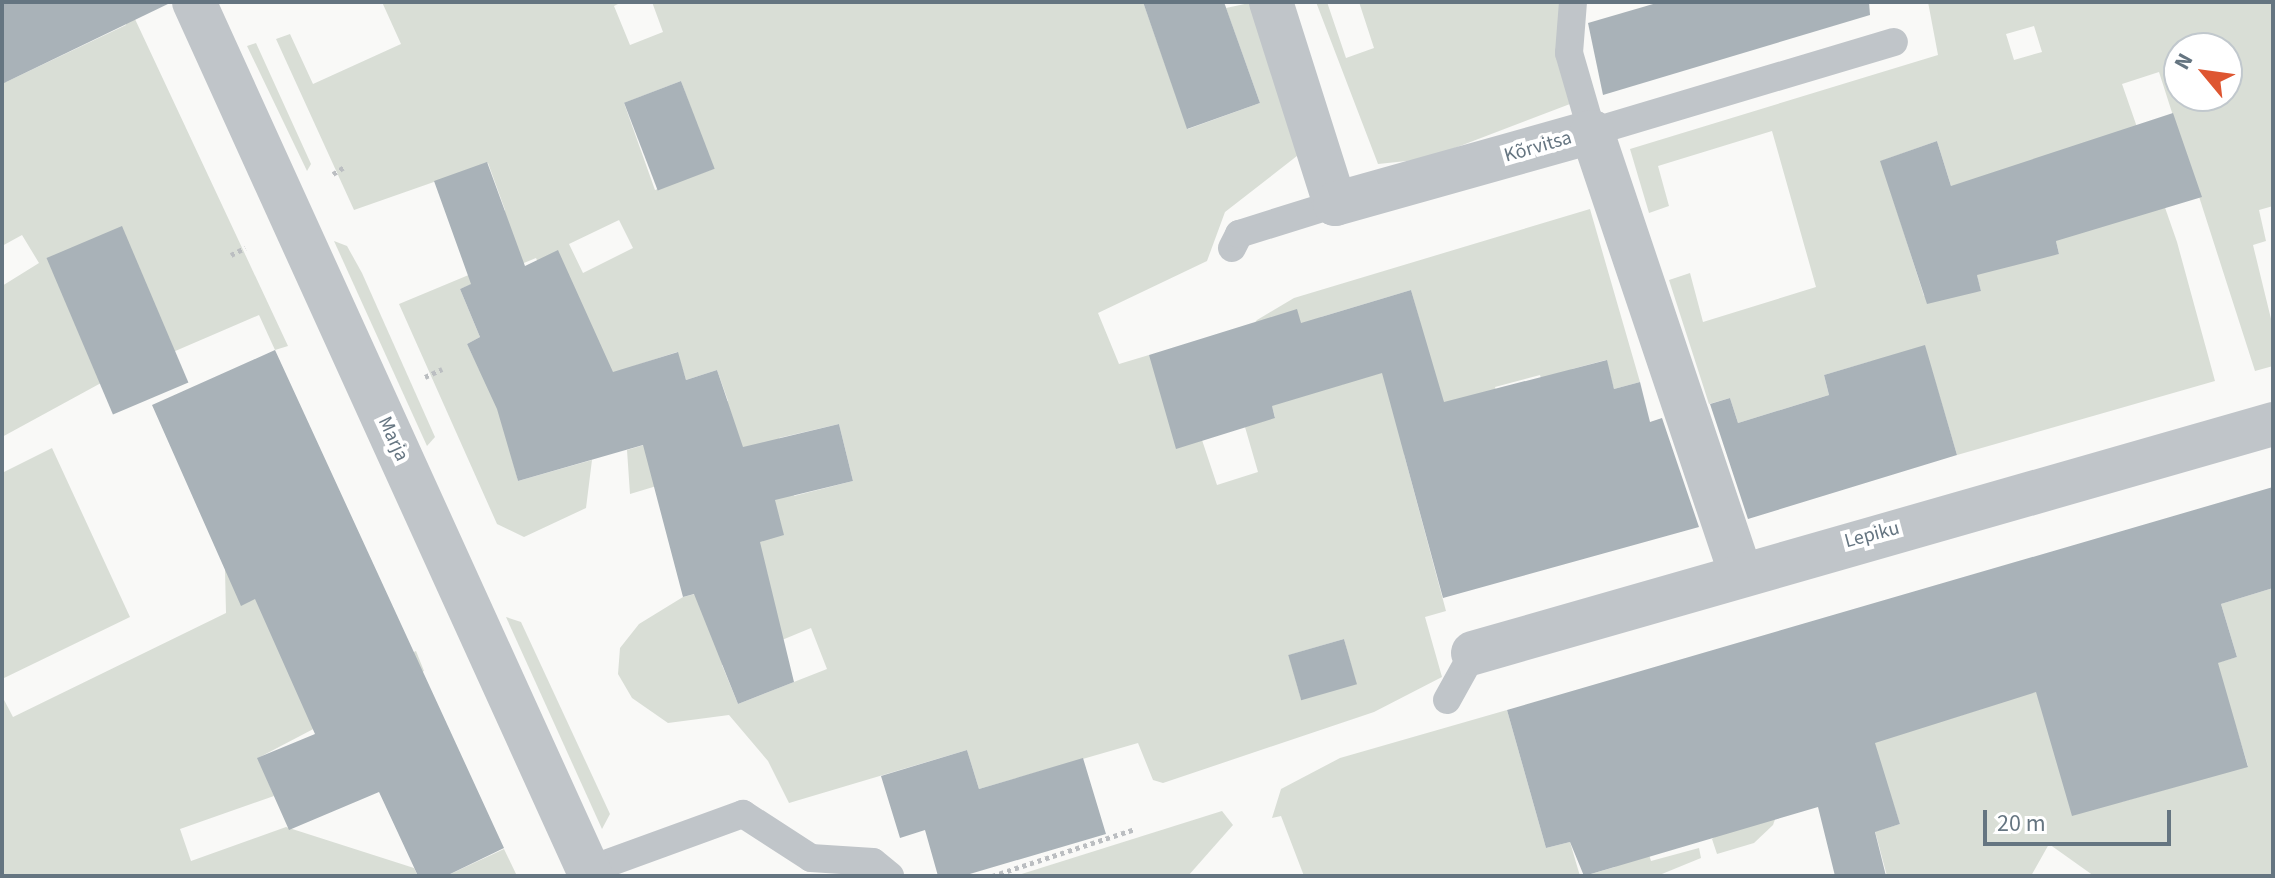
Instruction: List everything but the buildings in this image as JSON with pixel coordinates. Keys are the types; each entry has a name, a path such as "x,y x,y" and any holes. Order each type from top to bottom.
{"street":[{"name":"Marja","path":"194,2 590,873"},
{"path":"1271,2 1335,204"},
{"name":"Kõrvitsa","path":"1335,204 1592,132 1740,572"},
{"name":"Lepiku","path":"1473,653 1740,572 2273,424"}],"lane":[{"path":"1573,2 1569,53 1592,132 1894,42"},
{"path":"1232,248 1239,234 1335,204"},
{"path":"1447,700 1473,653"},
{"path":"590,873 743,814 811,858 873,862 890,876"}],"path":[{"path":"421,378 442,369"},
{"path":"992,876 1135,829"}],"shaded area":[{"path":"127,2 288,346 275,350 259,315 101,383 2,437 2,286 39,263 22,235 2,246 2,74 6,82 126,25"},
{"path":"382,2 622,2 614,6 630,45 663,32 652,2 1143,2 1188,129 1260,103 1226,8 1254,2 1302,152 1225,212 1207,261 1098,313 1119,364 1149,355 1202,440 1217,485 1258,472 1245,427 1275,417 1249,330 1257,320 1294,298 1590,209 1640,382 1614,389 1606,360 1572,369 1547,398 1540,375 1495,387 1505,422 1404,454 1446,611 1425,617 1442,677 1374,712 1163,783 1153,780 1138,743 979,789 967,750 789,803 768,761 729,715 668,723 632,698 618,674 620,648 639,624 683,597 768,576 733,463 630,494 627,450 712,425 708,407 728,401 717,370 686,380 677,352 634,366 509,447 518,481 592,460 586,508 524,537 497,524 399,304 471,274 505,210 488,163 354,210 276,39 290,34 313,84 401,44","holes":["681,81 713,169 655,190 624,103","619,220 633,248 583,273 569,244","536,258 553,297 479,369 467,344 480,337 460,289","1411,290 1420,322 1342,385 1321,317","839,424 853,481 794,496 779,438","811,628 827,669 738,704 722,665","1344,639 1356,684 1301,699 1289,655"]},
{"path":"1316,2 1327,2 1346,58 1374,48 1359,2 1559,2 1570,104 1426,159 1378,164"},
{"path":"1928,2 2273,2 2273,206 2259,210 2266,241 2253,245 2273,327 2273,366 2255,371 2172,112 2243,112 2243,32 2163,32 2163,84 2159,72 2122,84 2177,242 2215,381 1957,455 1932,371 1872,361 1824,375 1829,395 1738,423 1730,398 1709,404 1669,280 1690,273 1703,322 1816,287 1772,131 1658,166 1669,206 1649,213 1630,149 1938,55","holes":["2034,26 2042,52 2014,60 2006,34","1937,141 1951,186 2056,241 2059,254 1974,264 1981,291 1924,296 1881,161"]},
{"path":"256,43 311,164 307,171 247,46"},
{"path":"334,241 347,246 362,273 435,437 427,446"},
{"path":"52,448 130,617 2,679 2,473"},
{"path":"276,548 340,685 416,651 424,671 258,758 274,796 180,829 191,861 286,827 414,868 418,876 2,876 2,696 13,717 226,613 225,570"},
{"path":"2273,588 2273,876 2094,876 2049,844 2031,876 1887,876 1846,723 1949,719 1981,709 1969,662 2027,646 2070,807 2121,691 2237,657 2221,604","holes":["2236,727 2248,766 2121,802","1891,797 1900,824 1877,831 1868,805"]},
{"path":"506,617 521,622 610,814 602,829"},
{"path":"1507,710 1546,848 1570,842 1580,876 1304,876 1281,816 1272,818 1281,789 1340,758"},
{"path":"1787,786 1773,825 1754,843 1717,854 1712,839"},
{"path":"1222,811 1233,825 1188,876 1015,876"},
{"path":"1639,822 1651,861 1699,848 1701,858 1657,876 1584,876 1615,867"},
{"path":"504,849 517,876 446,876"}]}
